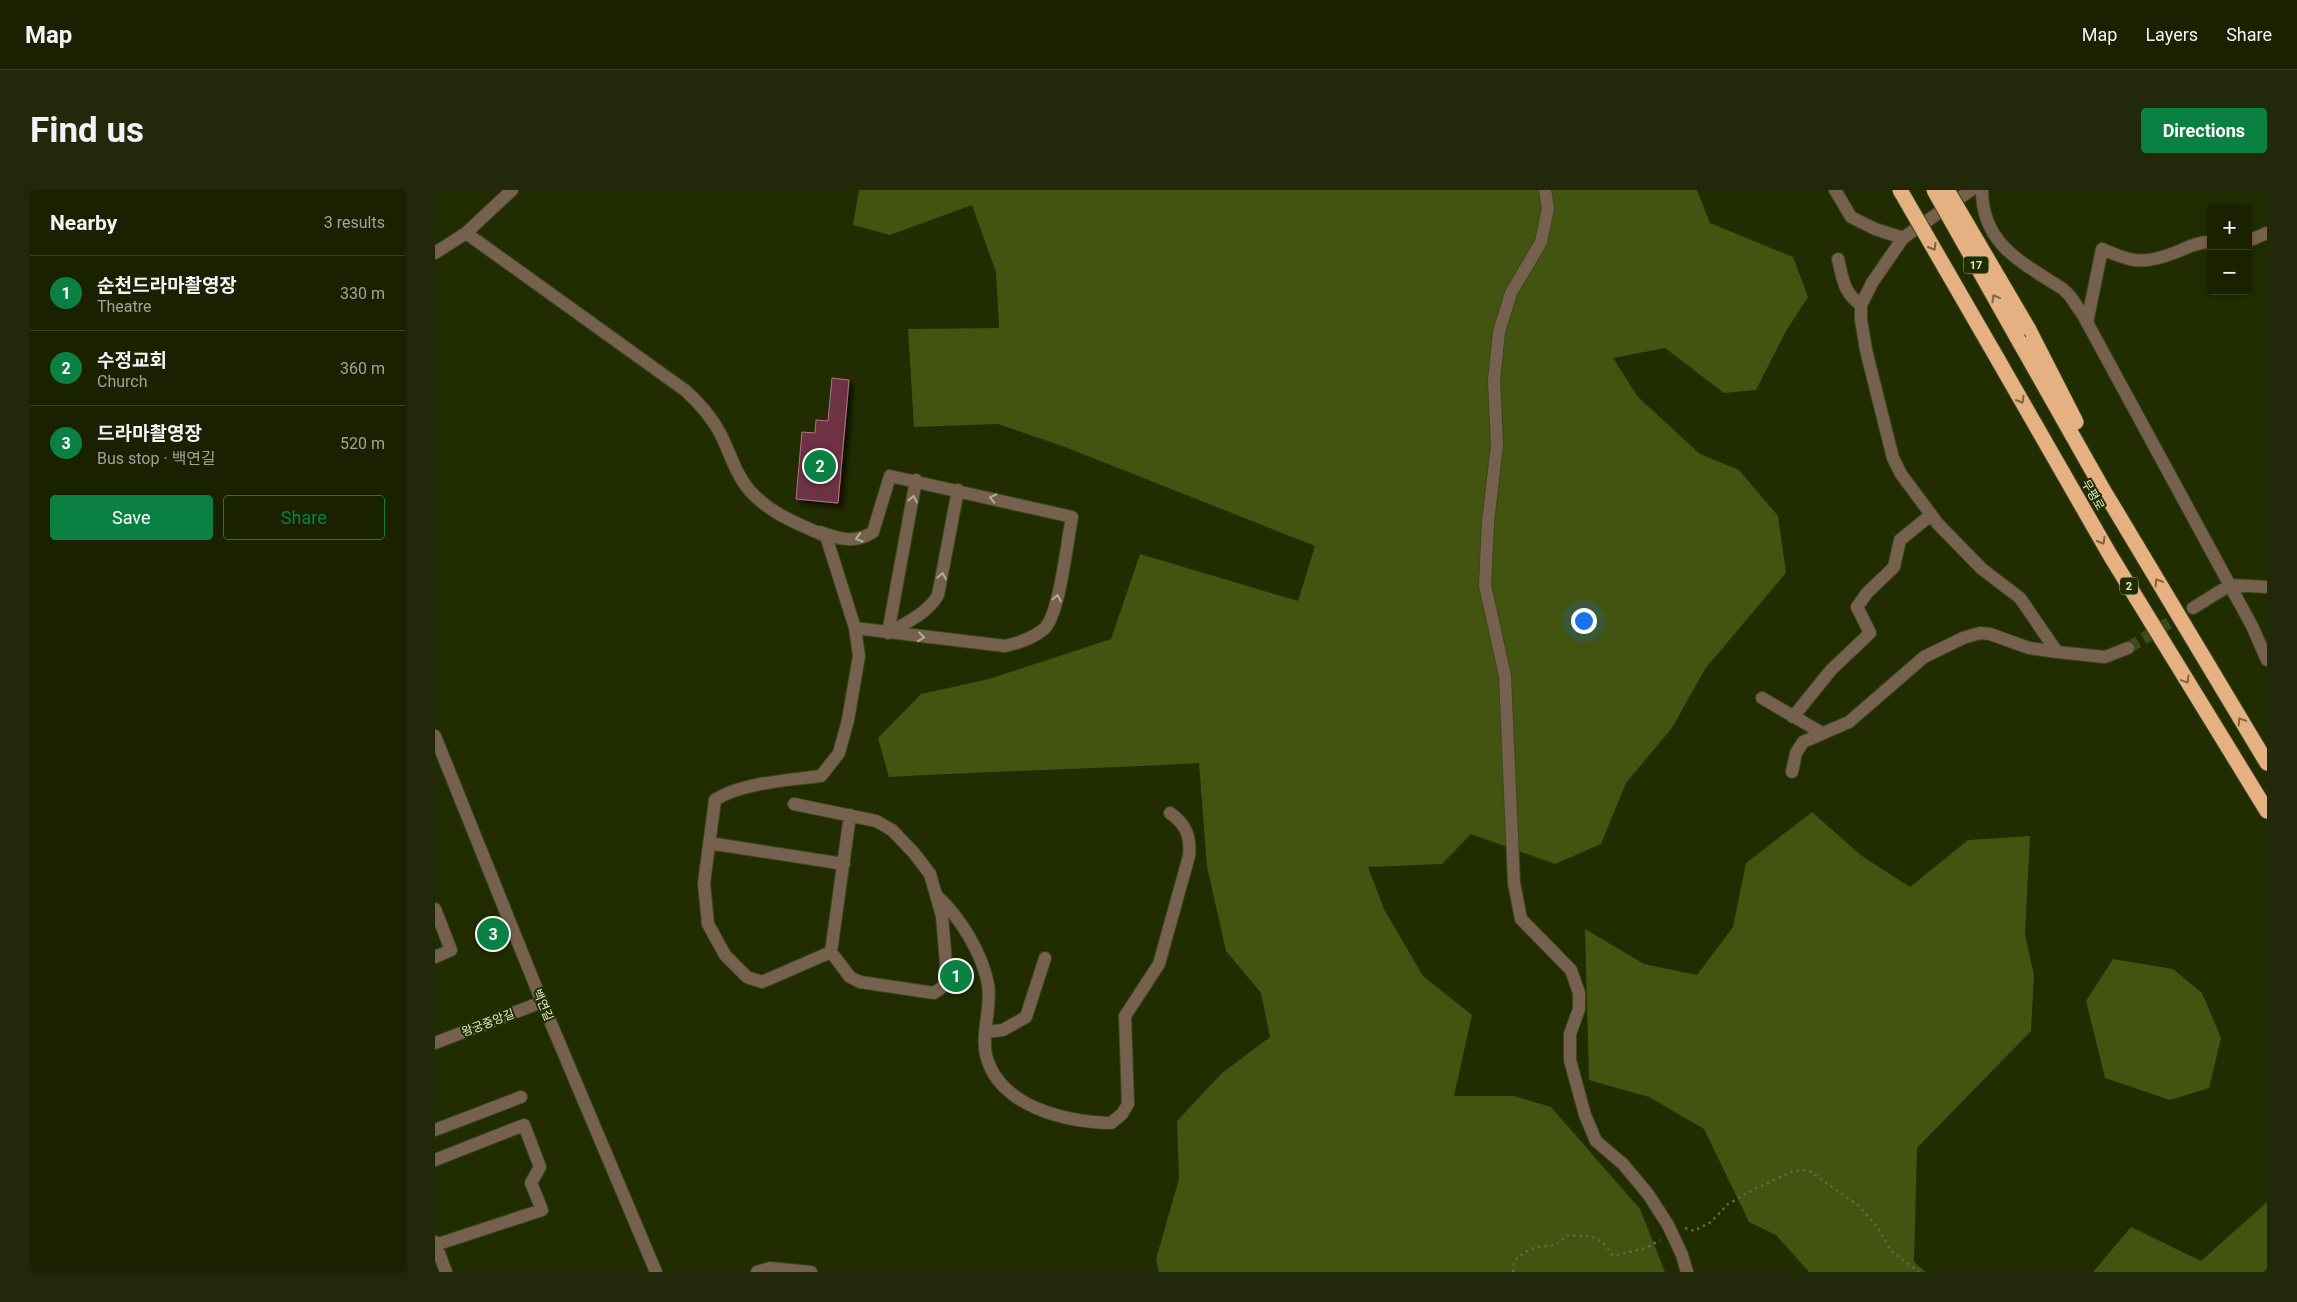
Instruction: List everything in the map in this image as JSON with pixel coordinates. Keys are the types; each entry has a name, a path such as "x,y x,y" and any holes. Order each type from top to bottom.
{"highway":[{"name":"무평로","path":"1900,190 2110,555 2267,811"},
{"name":"무평로","path":"1933,190 2101,486 2267,763"},
{"name":"2","path":"1947,190 2028,328 2096,463 2101,486"}],"street":[{"path":"435,253 465,233 512,190"},
{"path":"1545,190 1548,208 1541,242 1511,294 1499,332 1494,380 1497,445 1488,522 1485,585 1505,676 1513,883 1521,919 1571,970 1579,993 1579,1009 1570,1034 1570,1060 1585,1115 1596,1141 1623,1164 1648,1194 1674,1236 1687,1272"},
{"path":"1835,190 1851,217 1875,229 1903,238"},
{"path":"1971,190 1903,238 1872,283 1861,305 1861,320 1866,350 1893,458 1901,474 1931,515 1982,568 2020,598 2057,652"},
{"path":"1982,190 1985,215 2004,249 2070,296 2087,323 2252,626 2267,660"},
{"path":"465,233 686,390 709,416 720,433 735,468 749,490 770,509 797,525 848,541 863,539 873,532 890,476 916,480 1072,517 1054,614 1044,628 1023,642 1005,646 855,628"},
{"path":"2252,239 2267,233"},
{"path":"2087,323 2102,249 2137,262 2175,253 2196,242 2207,242"},
{"path":"1838,258 1847,291 1850,297 1861,305"},
{"path":"888,633 916,480"},
{"path":"888,633 920,615 932,605 938,595 957,490"},
{"path":"1793,717 1831,670 1870,633 1857,607 1867,593 1894,567 1900,540 1931,515"},
{"path":"814,531 826,536 855,628 859,656 848,720 839,753 821,776 773,783 725,794 715,800 704,883 708,924 725,955 747,977 762,982 831,952"},
{"path":"2193,608 2230,585 2267,587"},
{"path":"1792,772 1796,752 1803,742 1855,717 1924,657 1963,638 1980,633 1991,634 2029,648 2105,657 2128,648"},
{"path":"1762,698 1822,733"},
{"name":"백연길","path":"435,736 542,1002 656,1272"},
{"path":"794,804 850,815 876,821 893,830 930,874 943,916 946,963 944,986 934,993 860,982 851,977 831,952 850,815"},
{"path":"937,896 951,909 971,942 986,976 989,1011 985,1032 986,1055 992,1071 999,1082 1022,1102 1060,1115 1111,1123 1128,1104 1125,1016 1159,964 1189,856 1190,846 1185,826 1170,813"},
{"path":"709,843 843,864"},
{"path":"435,909 451,950 435,956"},
{"path":"985,1032 1003,1030 1025,1016 1045,958"},
{"name":"왕궁중앙길","path":"435,1043 542,1002"},
{"path":"435,1130 521,1097"},
{"path":"435,1160 524,1125 540,1167 531,1183 542,1210 435,1244 446,1272"},
{"path":"757,1272 770,1268 811,1272"}],"path":[{"path":"1513,1272 1514,1261 1525,1252 1537,1247 1547,1248 1560,1244 1566,1236 1582,1234 1593,1237 1607,1246 1613,1256 1627,1254 1674,1236 1685,1227 1694,1231 1711,1222 1727,1204 1755,1189 1793,1171 1808,1170 1859,1206 1877,1226 1891,1251 1919,1272"}],"green space":[{"path":"859,190 1697,190 1710,223 1793,257 1808,297 1786,331 1756,390 1724,393 1665,348 1613,358 1638,397 1700,454 1739,470 1778,516 1786,573 1705,669 1672,728 1626,783 1601,844 1555,864 1471,834 1442,864 1368,867 1384,909 1423,976 1472,1015 1454,1096 1514,1096 1551,1107 1640,1209 1665,1272 1159,1272 1156,1259 1179,1179 1177,1121 1222,1073 1270,1037 1261,993 1226,951 1207,867 1199,763 889,777 878,738 921,694 989,679 1111,639 1140,554 1298,601 1315,546 1065,447 998,424 914,427 908,329 999,328 996,272 972,205 890,235 853,225"},
{"path":"1812,812 1862,856 1910,887 1968,840 2030,836 2025,935 2034,975 2031,1031 1917,1148 1914,1262 1926,1272 1809,1272 1776,1235 1749,1222 1704,1129 1649,1097 1589,1080 1585,929 1644,964 1697,975 1733,927 1746,863"},
{"path":"2113,959 2173,969 2202,993 2221,1038 2209,1088 2170,1100 2105,1078 2086,1001"},
{"path":"2267,1202 2267,1272 2093,1272 2131,1227 2201,1261"}],"building":[{"path":"832,378 849,380 838,503 796,499 802,432 815,433 816,420 828,421"}],"tunnel":[{"path":"2128,648 2193,608"}],"place":[{"name":"수정교회","path":"820,466"},
{"name":"드라마촬영장","path":"493,934"},
{"name":"순천드라마촬영장","path":"956,976"}]}
